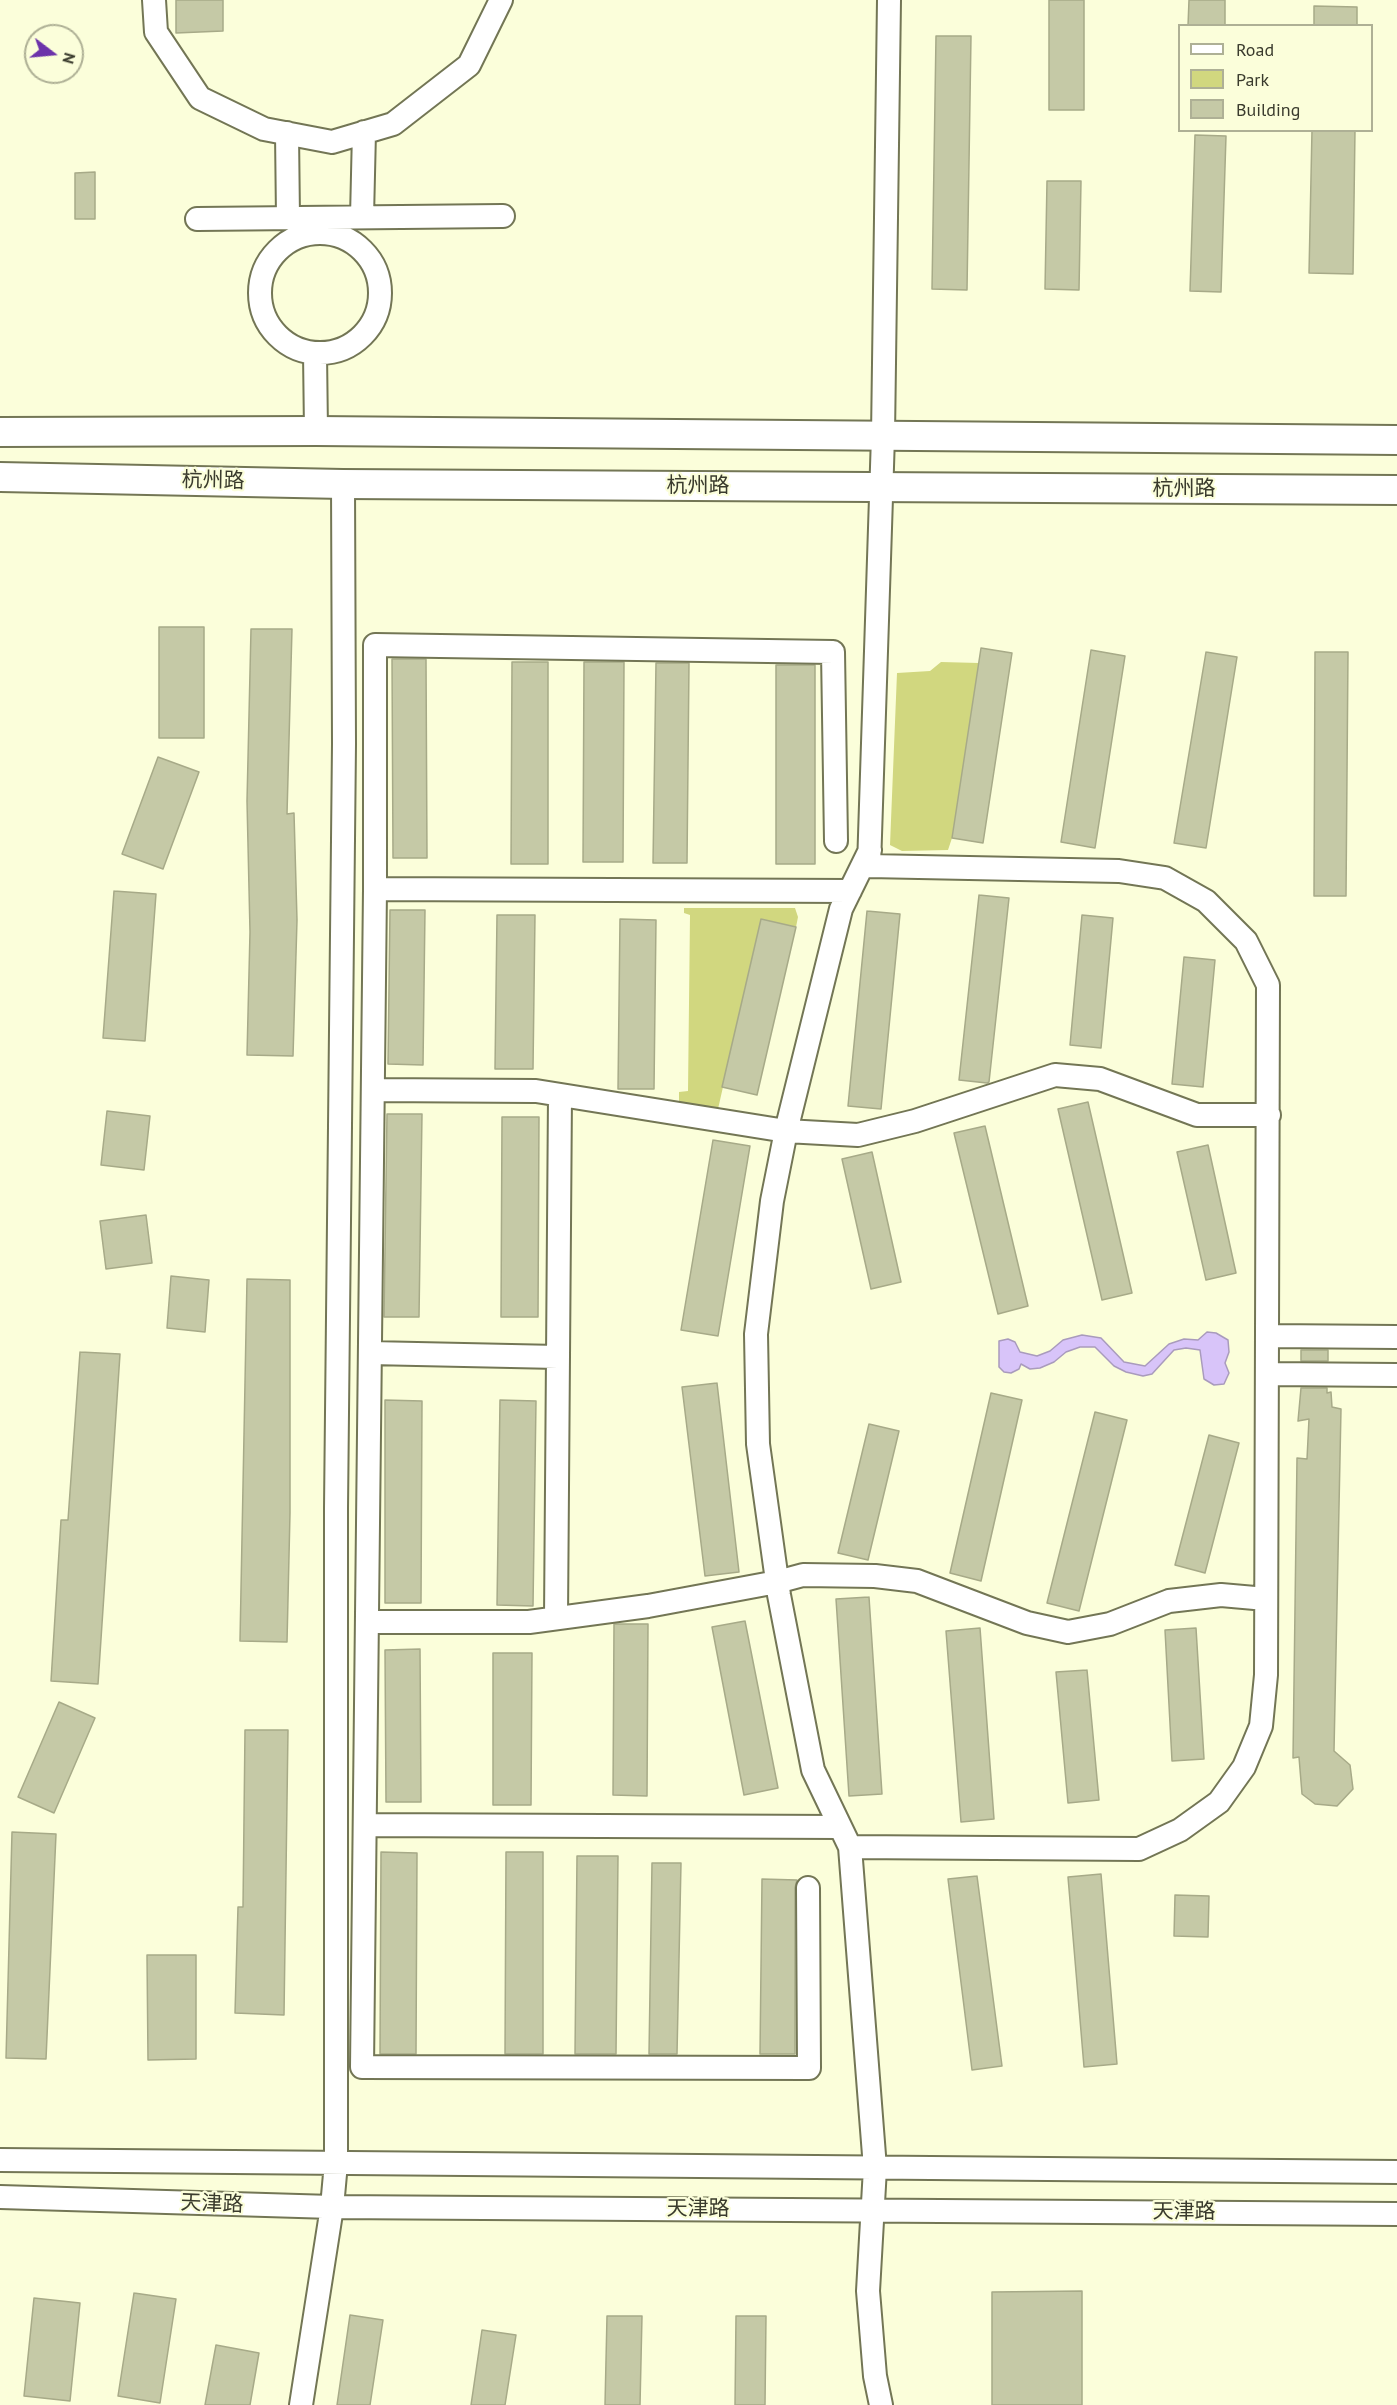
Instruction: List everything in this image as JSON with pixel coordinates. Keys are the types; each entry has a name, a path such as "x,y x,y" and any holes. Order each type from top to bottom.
{"main road":[{"path":"0,432 316,431 1397,440"},
{"name":"杭州路","path":"0,477 344,484 1397,490"}],"street":[{"path":"154,0 156,32 200,98 264,129 332,142 393,124 469,64 501,0"},
{"path":"365,1825 845,1837 1139,1849 1180,1830 1219,1803 1244,1767 1262,1726 1266,1675 1268,986 1246,941 1206,901 1165,878 1119,871 869,866 882,487 889,0"},
{"path":"362,218 364,132"},
{"path":"288,133 288,218"},
{"path":"197,219 288,218 322,226 366,252 380,280 378,312 361,339 333,354 300,352 274,335 259,306 261,274 278,248 322,226 362,218 502,216"},
{"path":"315,353 316,431"},
{"path":"301,2405 332,2207 336,2163 336,1508 344,756 344,484"},
{"path":"808,1888 809,2068 362,2067 375,889 375,645 833,652 836,841"},
{"path":"870,850 841,909 786,1131 772,1201 756,1334 758,1444 777,1582 813,1770 845,1837 875,2168 868,2291 875,2376 881,2405"},
{"path":"375,889 850,891"},
{"path":"373,1090 536,1091 786,1131 858,1135 915,1121 1055,1075 1101,1079 1197,1115 1269,1115"},
{"path":"556,1618 560,1095"},
{"path":"1268,1336 1397,1337"},
{"path":"370,1353 558,1357"},
{"path":"1268,1374 1397,1375"},
{"path":"367,1622 529,1622 648,1606 803,1575 874,1576 916,1581 1028,1623 1068,1632 1110,1624 1169,1601 1221,1595 1266,1599"},
{"name":"天津路","path":"0,2160 1397,2172"},
{"name":"天津路","path":"0,2198 332,2207 1397,2214"}],"green space":[{"path":"941,662 979,663 952,838 948,850 902,851 890,845 897,673 930,671"},
{"path":"684,908 795,908 798,917 796,927 761,919 718,1109 679,1105 679,1092 688,1091 690,915 684,913"}],"shaded area":[{"path":"1207,1332 1216,1333 1228,1340 1229,1352 1225,1363 1229,1373 1224,1384 1214,1385 1204,1379 1200,1350 1186,1348 1174,1350 1152,1374 1143,1376 1114,1366 1095,1347 1080,1347 1066,1352 1054,1362 1040,1368 1030,1369 1021,1364 1019,1369 1011,1373 1004,1372 999,1367 999,1341 1008,1339 1015,1342 1020,1352 1037,1356 1050,1351 1063,1340 1082,1335 1101,1338 1124,1362 1145,1366 1169,1344 1184,1339 1198,1340"}],"building":[{"path":"176,0 223,0 223,31 176,33"},
{"path":"1049,0 1084,0 1084,110 1049,110"},
{"path":"1189,0 1225,0 1225,24 1188,24"},
{"path":"1314,6 1357,7 1357,24 1314,24"},
{"path":"936,36 971,36 967,290 932,289"},
{"path":"1312,132 1355,132 1353,274 1309,273"},
{"path":"1195,135 1226,136 1221,292 1190,291"},
{"path":"95,172 95,219 75,219 75,173"},
{"path":"1047,181 1081,181 1079,290 1045,289"},
{"path":"159,627 204,627 204,738 159,738"},
{"path":"251,629 292,629 287,814 294,813 297,920 293,1056 247,1055 250,932 247,801"},
{"path":"981,648 1012,653 983,843 952,838"},
{"path":"1091,650 1125,656 1095,848 1061,842"},
{"path":"1206,652 1237,657 1206,848 1174,843"},
{"path":"1315,652 1348,652 1346,896 1314,896"},
{"path":"392,659 426,659 427,858 393,858"},
{"path":"512,662 548,662 548,864 511,864"},
{"path":"584,662 624,662 623,862 583,862"},
{"path":"656,663 689,663 687,863 653,863"},
{"path":"776,665 815,665 815,864 776,864"},
{"path":"158,757 199,772 163,869 122,854"},
{"path":"114,891 156,894 145,1041 103,1038"},
{"path":"979,895 1009,898 989,1082 987,1083 959,1080"},
{"path":"390,910 425,910 423,1065 388,1064"},
{"path":"867,911 900,914 881,1109 848,1106"},
{"path":"497,915 535,915 533,1069 495,1069"},
{"path":"1082,915 1113,918 1101,1048 1070,1045"},
{"path":"620,919 656,920 654,1089 618,1089"},
{"path":"761,919 796,927 757,1095 722,1087"},
{"path":"1184,957 1215,960 1203,1087 1172,1084"},
{"path":"1088,1102 1132,1293 1102,1300 1058,1109"},
{"path":"107,1111 150,1116 144,1170 101,1165"},
{"path":"387,1114 422,1114 419,1317 384,1317"},
{"path":"502,1117 539,1117 538,1317 501,1317"},
{"path":"985,1126 1028,1306 998,1314 954,1133"},
{"path":"713,1140 750,1146 718,1336 681,1330"},
{"path":"1208,1145 1236,1273 1206,1280 1177,1152"},
{"path":"872,1152 901,1282 871,1289 842,1159"},
{"path":"146,1215 152,1263 106,1269 100,1221"},
{"path":"171,1276 209,1280 205,1332 167,1328"},
{"path":"247,1279 290,1280 290,1513 287,1642 240,1641"},
{"path":"1301,1350 1328,1350 1328,1361 1301,1361"},
{"path":"80,1352 120,1354 98,1684 51,1681 61,1520 68,1520"},
{"path":"717,1383 739,1572 705,1576 682,1387"},
{"path":"1301,1388 1327,1388 1327,1393 1331,1392 1332,1407 1341,1409 1334,1751 1350,1765 1353,1789 1337,1806 1315,1804 1302,1794 1299,1757 1293,1758 1297,1458 1307,1459 1309,1419 1298,1421"},
{"path":"991,1393 1022,1400 981,1581 950,1573"},
{"path":"385,1400 422,1401 421,1603 385,1603"},
{"path":"500,1400 536,1401 533,1606 497,1605"},
{"path":"1095,1412 1127,1420 1079,1611 1047,1603"},
{"path":"869,1424 899,1431 868,1560 838,1553"},
{"path":"1209,1435 1239,1443 1205,1573 1175,1565"},
{"path":"869,1597 882,1794 849,1796 836,1599"},
{"path":"745,1621 778,1788 744,1795 712,1627"},
{"path":"614,1624 648,1624 647,1796 613,1795"},
{"path":"980,1628 994,1819 961,1822 946,1631"},
{"path":"1196,1628 1204,1759 1172,1761 1165,1630"},
{"path":"420,1649 421,1802 386,1802 385,1650"},
{"path":"493,1653 532,1653 531,1805 493,1805"},
{"path":"1087,1670 1099,1800 1068,1803 1056,1672"},
{"path":"59,1702 95,1718 54,1813 18,1797"},
{"path":"245,1730 288,1730 284,2015 235,2013 238,1907 243,1907"},
{"path":"12,1832 56,1834 46,2059 6,2058"},
{"path":"381,1852 417,1853 416,2054 380,2054"},
{"path":"506,1852 543,1852 543,2054 505,2054"},
{"path":"577,1856 618,1856 616,2054 575,2054"},
{"path":"652,1863 681,1863 677,2054 649,2054"},
{"path":"1101,1874 1117,2064 1084,2067 1068,1877"},
{"path":"977,1876 1002,2066 972,2070 948,1879"},
{"path":"762,1879 797,1880 795,1888 795,2054 760,2054"},
{"path":"1175,1895 1209,1896 1208,1937 1174,1936"},
{"path":"147,1955 196,1955 196,2059 148,2060"},
{"path":"1082,2291 1082,2405 992,2405 992,2292"},
{"path":"134,2293 176,2299 160,2403 118,2396"},
{"path":"34,2298 80,2303 70,2401 24,2396"},
{"path":"350,2315 383,2320 370,2405 337,2405"},
{"path":"607,2316 642,2316 640,2405 605,2405"},
{"path":"736,2316 766,2316 765,2405 735,2405"},
{"path":"482,2330 516,2335 505,2405 471,2405"},
{"path":"216,2345 259,2353 250,2405 205,2405"}]}
